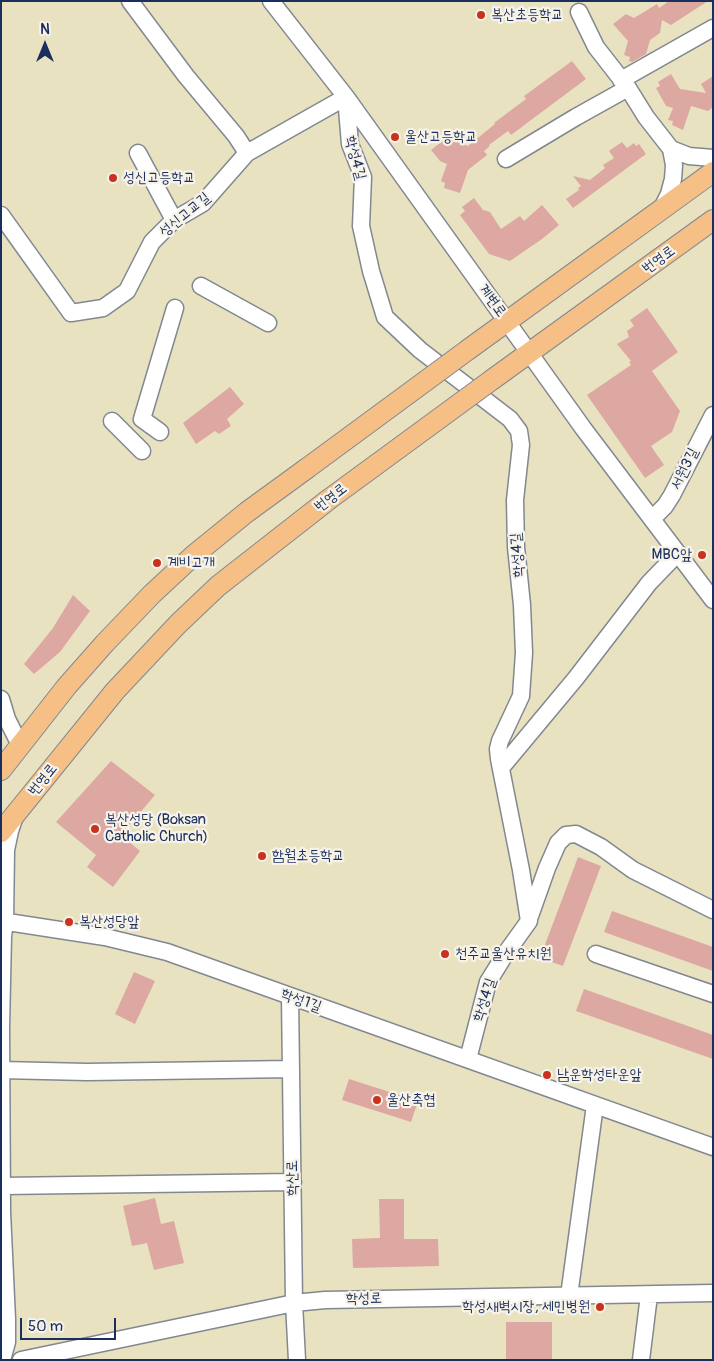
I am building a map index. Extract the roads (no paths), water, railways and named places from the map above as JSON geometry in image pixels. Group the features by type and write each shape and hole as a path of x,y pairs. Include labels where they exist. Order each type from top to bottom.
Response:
{"main road":[{"path":"1,770 67,686 105,643 152,594 202,548 247,512 506,321 713,172"},
{"name":"번영로","path":"1,832 115,691 178,624 218,586 328,500 713,220"}],"street":[{"path":"130,1 186,76 248,153"},
{"name":"계변로","path":"271,1 346,98 583,428 713,600"},
{"path":"579,12 596,47 671,149 674,165 673,179 669,194 660,210"},
{"path":"506,159 576,117 713,28"},
{"name":"성신고교길","path":"1,215 71,313 103,308 127,291 152,242 174,220 203,203 248,153 346,98"},
{"name":"학성4길","path":"346,98 350,144 363,178 361,226 371,270 385,317 420,350 510,419 519,431 521,445 516,500 516,547 522,604 524,653 521,696 498,749 529,921 488,982 468,1059"},
{"path":"671,149 689,156 713,158"},
{"path":"138,154 174,220"},
{"path":"201,286 268,324"},
{"path":"160,432 142,419 175,308"},
{"name":"서원3길","path":"652,519 665,506 672,495 713,415"},
{"path":"112,421 142,451"},
{"path":"501,768 576,678 645,588 678,553"},
{"path":"1,699 7,720 20,745"},
{"path":"2,1360 6,1342 7,1319 2,1186 2,945 6,850 17,812"},
{"path":"529,921 547,868 558,843 566,836 576,834 601,847 632,870 713,910"},
{"name":"학성1길","path":"3,922 105,937 167,952 713,1147"},
{"path":"596,954 713,994"},
{"name":"학산로","path":"290,996 294,1303 297,1360"},
{"path":"1,1070 87,1072 291,1069"},
{"path":"569,1296 595,1105"},
{"path":"2,1186 293,1182"},
{"name":"학성로","path":"21,1360 294,1303 325,1300 713,1293"},
{"path":"641,1360 649,1294"}],"place":[{"name":"복산초등학교","path":"481,15"},
{"name":"울산고등학교","path":"395,137"},
{"name":"성신고등학교","path":"113,178"},
{"name":"MBC앞","path":"702,555"},
{"name":"계비고개","path":"157,563"},
{"name":"복산성당 (Boksan Catholic Church)","path":"95,829"},
{"name":"함월초등학교","path":"262,856"},
{"name":"복산성당앞","path":"69,922"},
{"name":"천주교울산유치원","path":"445,954"},
{"name":"남운학성타운앞","path":"547,1075"},
{"name":"울산축협","path":"377,1100"},
{"name":"학성새벽시장, 세민병원","path":"600,1307"}]}
